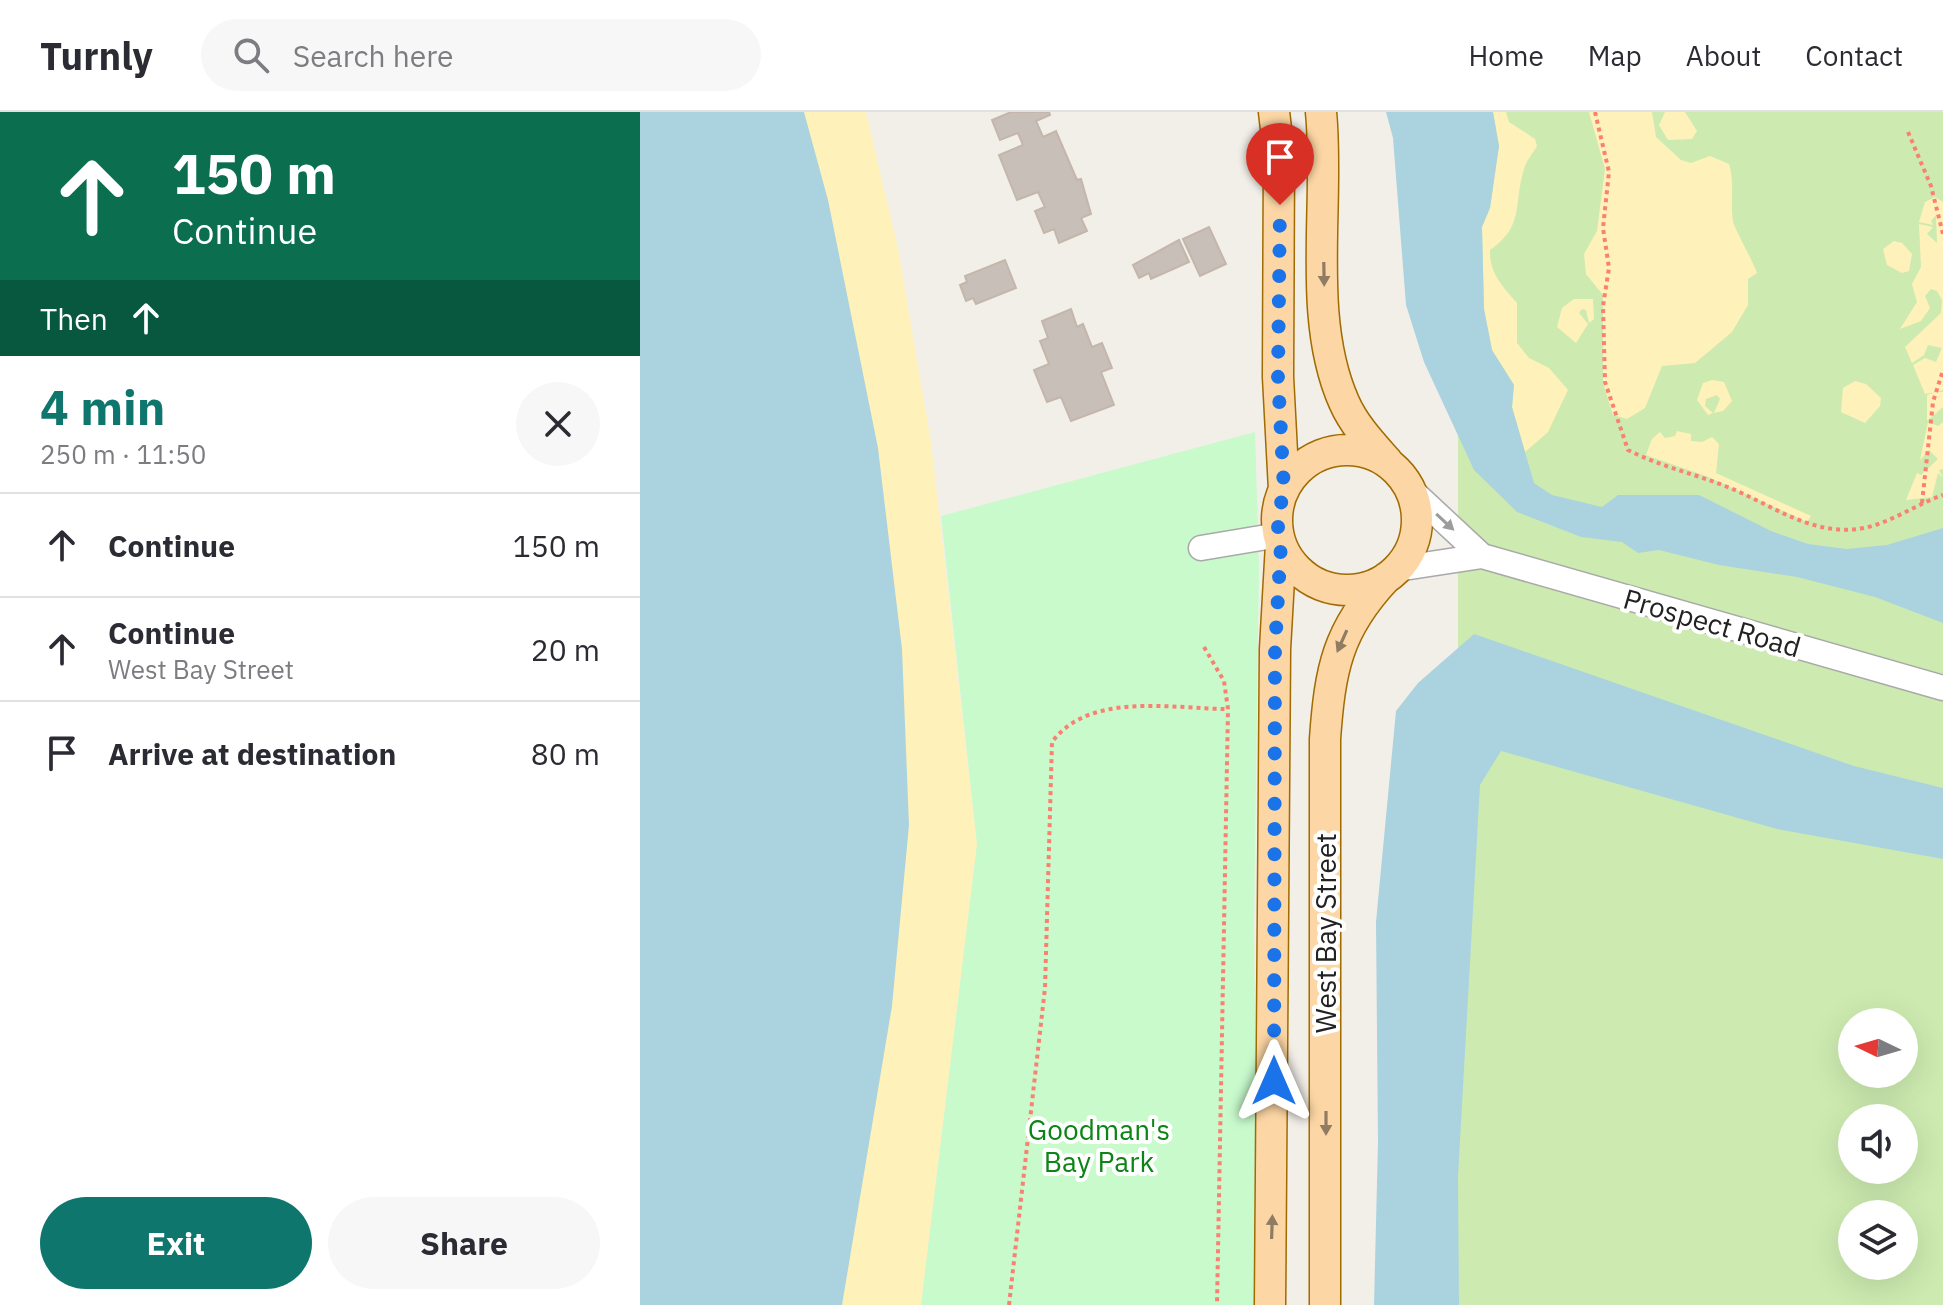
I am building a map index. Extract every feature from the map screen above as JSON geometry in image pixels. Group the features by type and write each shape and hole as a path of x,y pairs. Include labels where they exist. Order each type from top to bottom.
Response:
{"main road":[{"path":"1274,112 1279,154 1278,377 1284,490 1279,507 1280,540 1294,566 1319,585 1351,590 1392,574 1415,535 1415,504 1401,478 1353,419 1332,367 1325,331 1321,112"},
{"path":"1284,490 1305,464 1331,452 1369,454 1401,478"},
{"name":"West Bay Street","path":"1270,1305 1275,649 1280,540"},
{"name":"West Bay Street","path":"1325,1305 1325,739 1329,685 1335,658 1359,607 1392,574"}],"street":[{"name":"Prospect Road","path":"1401,478 1482,556"},
{"path":"1201,548 1280,540"},
{"name":"Prospect Road","path":"1392,574 1482,556 1943,688"}],"path":[{"path":"1595,112 1609,172 1603,228 1609,268 1603,306 1605,382 1628,450 1657,465 1726,486 1791,518 1836,528 1864,528 1943,495"},
{"path":"1908,132 1931,186 1943,234"},
{"path":"1922,503 1933,402 1943,370"},
{"path":"1204,647 1224,681 1228,709 1217,1305"},
{"path":"1009,1305 1045,988 1052,742 1059,733 1100,709 1228,709"}],"green space":[{"path":"1443,112 1943,112 1943,1305 1398,1305 1458,682 1458,270"},
{"name":"Goodman's Bay Park","path":"1255,432 1259,566 1254,926 1258,1305 921,1305 977,844 941,516"}],"sand":[{"path":"750,112 866,112 898,248 931,442 977,844 921,1305 779,1305"},
{"path":"1493,112 1506,112 1509,122 1535,139 1537,146 1524,169 1516,214 1509,232 1490,250 1492,266 1517,303 1517,343 1529,358 1549,368 1568,390 1548,432 1525,452 1512,407 1514,385 1492,350 1484,309 1482,227 1490,208 1499,146"},
{"path":"1589,112 1652,112 1656,137 1681,160 1691,163 1710,156 1729,164 1733,221 1757,273 1748,279 1748,305 1732,332 1695,363 1662,366 1645,408 1627,419 1613,415 1603,383 1603,295 1586,274 1584,254 1597,231 1605,169"},
{"path":"1665,112 1685,112 1697,131 1692,139 1668,140 1659,125"},
{"path":"1935,197 1943,202 1943,390 1925,394 1913,365 1925,358 1936,362 1942,348 1928,345 1924,355 1912,363 1905,347 1941,313 1942,300 1937,291 1931,289 1925,296 1930,308 1921,321 1900,329 1917,302 1912,284 1921,267 1919,224 1933,227 1927,234 1937,243 1936,215 1931,221 1933,225 1919,222 1925,202"},
{"path":"1894,241 1902,243 1912,254 1909,271 1902,273 1887,265 1883,249"},
{"path":"1574,299 1593,299 1594,319 1589,323 1586,310 1582,309 1579,313 1588,324 1576,343 1557,327 1562,308"},
{"path":"1712,380 1724,382 1732,401 1723,411 1714,413 1720,399 1717,395 1706,399 1705,406 1713,413 1708,415 1697,400 1703,383"},
{"path":"1855,381 1866,384 1881,398 1880,406 1865,423 1841,412 1843,388"},
{"path":"1943,392 1943,407 1927,421 1927,395"},
{"path":"1928,422 1938,426 1943,422 1943,469 1939,470 1943,478 1938,473 1932,497 1906,500 1917,473 1921,475 1938,459 1929,450 1920,460"},
{"path":"1677,431 1691,434 1691,441 1702,442 1712,437 1719,444 1716,473 1811,516 1807,522 1706,476 1646,455 1652,439 1660,432 1665,438 1675,436"}],"water":[{"path":"640,112 804,112 828,200 878,448 902,649 909,825 892,1006 842,1305 640,1305"},
{"path":"1386,112 1493,112 1499,146 1490,208 1482,227 1484,309 1492,350 1514,385 1512,407 1534,483 1552,495 1602,507 1618,495 1699,495 1771,531 1808,544 1847,549 1887,545 1943,528 1943,623 1875,597 1797,577 1719,565 1659,550 1638,553 1622,542 1581,537 1517,512 1474,470 1424,362 1406,305 1393,138"},
{"path":"1474,634 1854,766 1943,788 1943,859 1777,829 1501,751 1480,785 1458,1176 1459,1305 1374,1305 1378,1142 1376,922 1396,711 1418,683"}],"building":[{"path":"1011,112 1049,112 1050,115 1036,121 1043,137 1056,131 1077,180 1081,179 1091,214 1081,218 1087,231 1059,243 1054,229 1044,233 1035,211 1045,207 1038,192 1017,200 999,155 1023,145 1018,133 1000,140 992,120"},
{"path":"1209,227 1226,264 1200,276 1183,239"},
{"path":"1179,240 1189,262 1151,279 1149,273 1139,278 1133,265"},
{"path":"1005,260 1016,288 976,304 973,298 966,301 960,285 967,282 965,276"},
{"path":"1071,309 1077,327 1083,324 1092,347 1102,343 1112,368 1101,372 1114,405 1071,421 1061,397 1047,402 1034,370 1049,364 1040,341 1048,338 1042,321"}],"route":[{"path":"1274,1081 1275,649 1281,544 1277,521 1284,490 1278,377 1280,205"}]}
